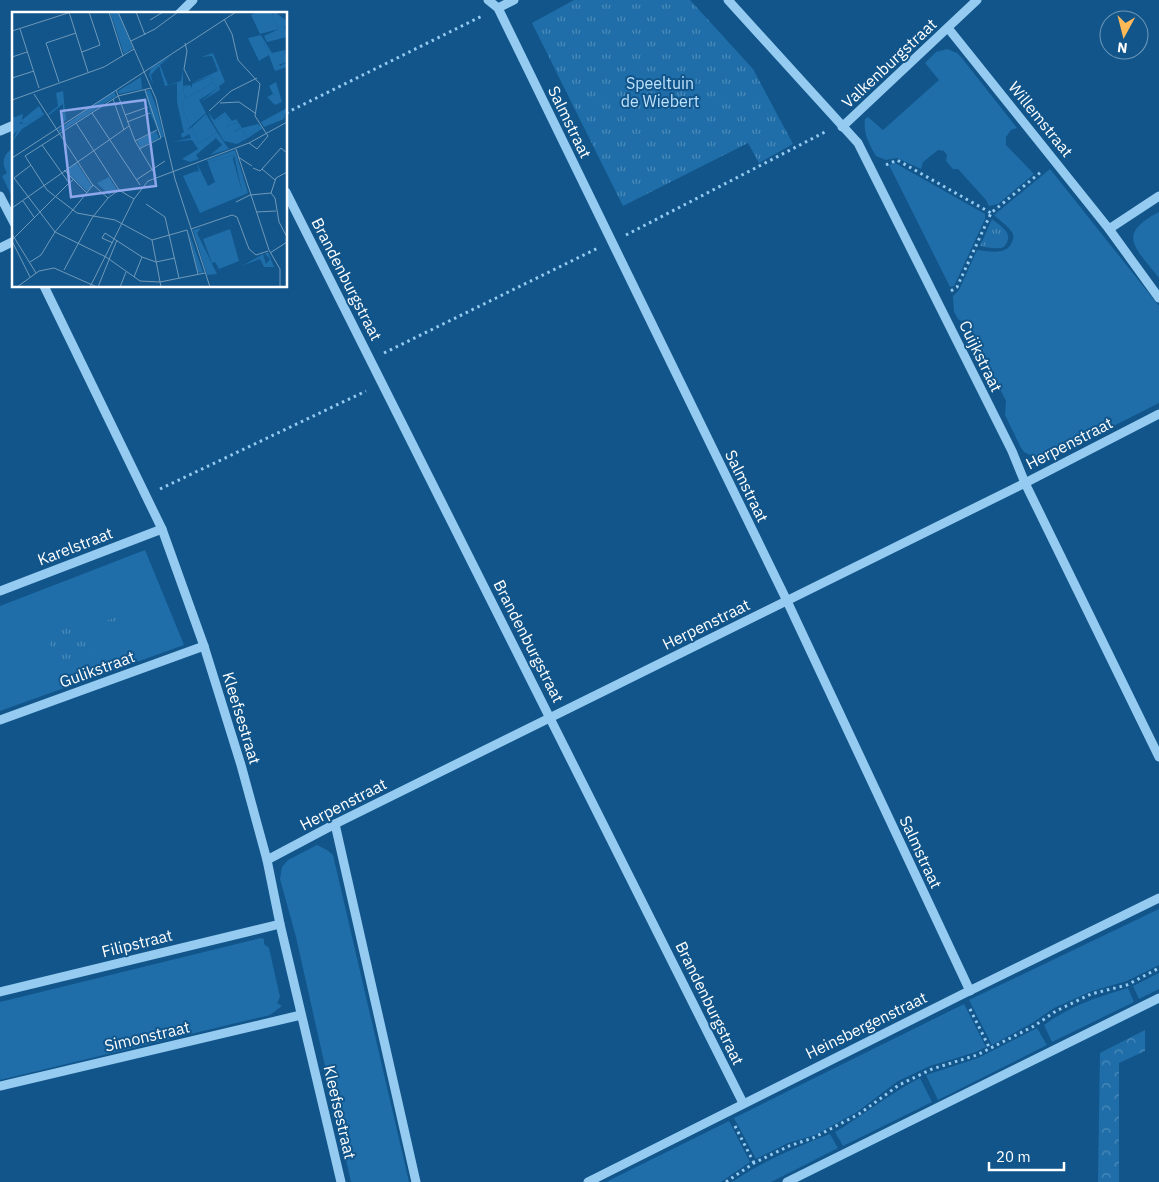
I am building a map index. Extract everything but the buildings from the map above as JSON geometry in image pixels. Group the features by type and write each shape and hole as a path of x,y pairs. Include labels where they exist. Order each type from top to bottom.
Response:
{"street":[{"path":"181,12 193,0"},
{"name":"Salmstraat","path":"488,0 498,8 787,601 966,992"},
{"path":"498,8 514,0"},
{"name":"Cuijkstraat","path":"728,0 858,143 1012,451 1025,483 1159,757"},
{"name":"Valkenburgstraat","path":"842,127 978,0"},
{"name":"Willemstraat","path":"948,28 1109,229 1159,298"},
{"path":"0,131 12,126"},
{"path":"0,196 12,219"},
{"name":"Brandenburgstraat","path":"288,196 551,717 743,1104"},
{"path":"1109,229 1159,196"},
{"path":"0,248 12,242"},
{"name":"Kleefsestraat","path":"45,288 162,529 204,646 241,765 267,860 280,924 341,1182"},
{"name":"Herpenstraat","path":"267,860 335,824 1025,483 1159,414"},
{"name":"Karelstraat","path":"0,591 162,529"},
{"name":"Gulikstraat","path":"0,720 204,646"},
{"path":"335,824 416,1182"},
{"name":"Heinsbergenstraat","path":"588,1182 966,992 1159,898"},
{"name":"Filipstraat","path":"0,992 280,924"},
{"path":"787,1182 1159,998"},
{"name":"Simonstraat","path":"0,1086 301,1015"}],"path":[{"path":"288,112 498,8"},
{"path":"873,171 898,160 991,213"},
{"path":"936,298 958,287 991,213 1055,160"},
{"path":"146,496 383,383"},
{"path":"726,1182 754,1163 789,1146 813,1138 859,1114 899,1085 932,1069 977,1055 1034,1026 1056,1011 1091,994 1127,985 1159,968"},
{"path":"966,992 990,1049"},
{"path":"728,1112 754,1163"}],"green space":[{"name":"Speeltuin de Wiebert","path":"574,0 690,0 753,69 793,144 759,163 748,143 623,206 532,23"},
{"path":"947,49 961,57 1017,128 1011,130 1006,137 1006,145 1034,174 998,204 989,206 986,200 958,169 953,169 946,161 947,155 944,151 938,150 923,162 921,169 897,158 886,160 876,156 867,138 865,119 868,117 883,130 939,80 925,63 936,52"},
{"path":"12,149 12,197 2,176 7,173 4,159"},
{"path":"895,163 985,214 985,219 954,286 950,287 889,165"},
{"path":"1050,169 1159,306 1159,403 1052,457 1038,459 1024,452 1020,446 1005,415 1006,401 968,325 958,319 954,312 953,296 959,290 977,250 1002,251 1010,246 1013,239 1012,232 994,215"},
{"path":"1159,212 1159,278 1137,250 1134,235 1137,228 1145,220"},
{"path":"992,219 1007,233 1008,240 1002,248 980,246"},
{"path":"145,550 184,645 0,711 0,606"},
{"path":"131,612 135,624 107,634 103,622"},
{"path":"68,625 76,625 88,631 94,647 88,663 76,669 68,669 56,663 50,651 50,643 56,631"},
{"path":"317,845 333,855 409,1182 351,1182 296,937 280,879 282,867 288,860"},
{"path":"1159,909 1159,965 1127,981 1092,991 1054,1008 1032,1023 992,1045 969,1000"},
{"path":"261,938 264,939 264,944 269,948 280,997 277,1003 282,1006 270,1015 0,1080 0,1002"},
{"path":"1159,973 1159,989 1139,999 1133,986"},
{"path":"1128,988 1134,1002 1052,1042 1044,1025 1064,1012 1084,1003"},
{"path":"964,1004 986,1047 976,1052 930,1066 898,1081 857,1112 815,1135 788,1143 756,1159 734,1118"},
{"path":"1037,1028 1047,1045 938,1100 926,1075 978,1058"},
{"path":"1145,1030 1145,1051 1119,1063 1119,1182 1098,1182 1100,1053"},
{"path":"920,1078 932,1102 843,1146 835,1132 898,1090"},
{"path":"729,1121 750,1162 721,1182 606,1182"},
{"path":"830,1134 838,1148 771,1182 732,1182 780,1155"}]}
